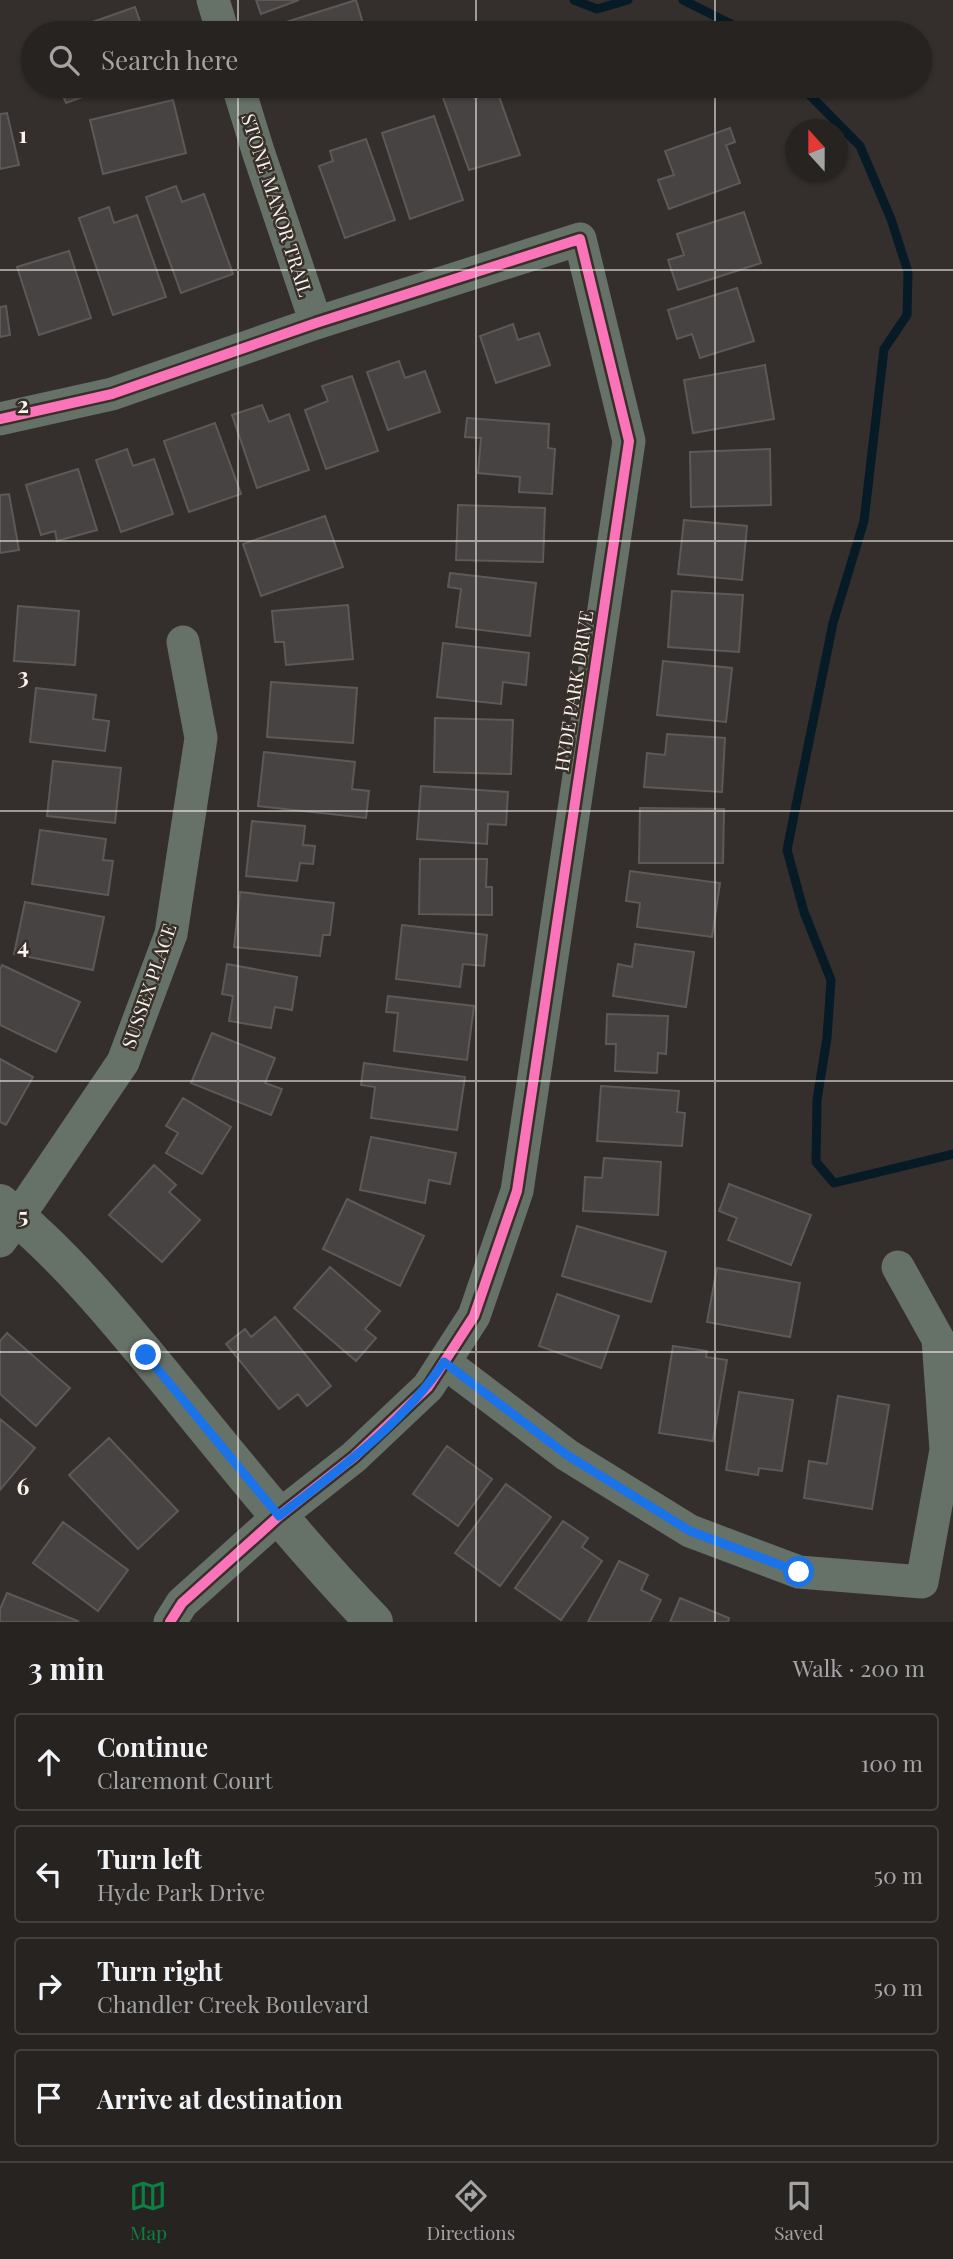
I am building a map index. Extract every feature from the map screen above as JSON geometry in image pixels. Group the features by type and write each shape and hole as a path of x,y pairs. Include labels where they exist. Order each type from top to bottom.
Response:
{"street":[{"path":"213,0 219,21"},
{"name":"STONE MANOR TRAIL","path":"242,98 316,323"},
{"name":"HYDE PARK DRIVE","path":"0,419 112,394 316,323 580,239 629,441 517,1191 474,1316 428,1387 354,1457 279,1516 182,1603 170,1622"},
{"name":"SUSSEX PLACE","path":"6,1220 123,1062 171,934 201,738 183,642"},
{"path":"6,1220 101,1301 335,1582 374,1622"},
{"path":"444,1362 567,1455 690,1531 799,1572 922,1582 946,1450 938,1339 898,1267"}],"building":[{"path":"256,0 299,0 261,14"},
{"path":"356,0 362,21 289,21"},
{"path":"135,7 140,21 95,21"},
{"path":"64,98 80,98 66,103"},
{"path":"443,98 500,98 520,155 469,170"},
{"path":"173,100 186,153 103,174 90,120"},
{"path":"7,113 19,165 0,169 0,114"},
{"path":"434,116 463,200 410,219 382,133"},
{"path":"730,128 735,142 726,145 740,183 669,209 658,180 674,175 665,151"},
{"path":"366,139 395,220 345,238 319,166 333,161 330,151"},
{"path":"176,186 182,202 204,194 233,274 181,293 146,197"},
{"path":"109,207 114,223 137,215 166,297 113,315 79,218"},
{"path":"744,212 761,263 678,290 668,260 684,255 677,234"},
{"path":"69,251 91,318 39,335 17,267"},
{"path":"737,288 754,341 700,358 692,334 677,339 668,310"},
{"path":"6,306 10,335 0,337 0,307"},
{"path":"513,324 518,340 539,333 550,365 496,383 480,336"},
{"path":"399,361 405,378 425,371 440,412 388,430 367,372"},
{"path":"765,365 774,419 693,433 684,380"},
{"path":"352,376 378,451 326,469 305,410 328,401 322,386"},
{"path":"262,405 269,422 289,414 309,470 257,488 232,415"},
{"path":"467,418 549,424 548,448 555,449 552,494 519,492 520,477 478,473 481,438 465,437"},
{"path":"215,423 241,494 189,512 164,441"},
{"path":"127,449 133,466 154,459 173,514 121,532 96,460"},
{"path":"770,449 771,505 691,507 690,452"},
{"path":"78,469 97,530 57,541 55,531 41,535 26,485"},
{"path":"9,494 19,550 0,553 0,495"},
{"path":"458,505 545,508 543,562 456,560"},
{"path":"325,516 343,567 261,596 243,544"},
{"path":"684,520 747,526 742,580 678,574"},
{"path":"450,573 536,583 530,636 456,627 461,589 448,587"},
{"path":"672,591 743,595 739,652 668,647"},
{"path":"348,605 353,659 286,665 284,642 275,642 272,611"},
{"path":"18,606 79,611 75,665 14,661"},
{"path":"443,643 529,653 526,685 503,682 501,704 437,697"},
{"path":"663,661 732,668 726,722 657,715"},
{"path":"271,682 357,688 353,743 267,737"},
{"path":"36,688 96,695 93,719 109,721 105,751 30,742"},
{"path":"435,718 513,720 511,774 434,772"},
{"path":"667,734 725,738 722,792 644,787 647,753 665,755"},
{"path":"264,752 355,762 352,789 369,791 366,818 258,806"},
{"path":"53,761 121,768 115,823 47,816"},
{"path":"421,786 508,792 506,825 488,824 487,844 417,839"},
{"path":"640,808 724,809 723,863 639,863"},
{"path":"252,821 305,826 303,845 315,846 313,864 300,863 297,881 246,876"},
{"path":"40,830 106,839 103,860 113,861 108,895 32,884"},
{"path":"420,859 487,859 486,887 492,887 492,915 419,914"},
{"path":"630,871 720,883 712,937 637,927 640,903 626,901"},
{"path":"240,892 334,903 330,935 323,935 320,956 234,947"},
{"path":"25,902 104,917 93,970 14,954"},
{"path":"402,925 487,935 484,966 463,964 460,987 396,979"},
{"path":"635,944 694,952 686,1007 613,996 618,964 632,967"},
{"path":"227,964 297,977 292,1010 275,1007 271,1028 229,1021 233,996 222,994"},
{"path":"2,965 80,1002 56,1052 0,1025"},
{"path":"388,996 474,1006 467,1060 394,1051 398,1013 386,1012"},
{"path":"607,1014 668,1016 666,1054 658,1053 657,1073 615,1071 616,1044 606,1044"},
{"path":"212,1033 275,1058 265,1083 282,1089 271,1115 191,1083"},
{"path":"0,1059 33,1077 6,1125 0,1122"},
{"path":"364,1063 465,1077 457,1130 371,1118 375,1087 361,1085"},
{"path":"601,1086 679,1091 677,1112 685,1113 682,1146 597,1141"},
{"path":"183,1098 231,1127 202,1174 166,1153 178,1133 166,1126"},
{"path":"371,1137 456,1153 450,1184 429,1180 425,1203 360,1190"},
{"path":"604,1158 661,1162 658,1215 583,1211 585,1177 602,1178"},
{"path":"154,1165 176,1185 169,1192 200,1220 162,1262 109,1215"},
{"path":"729,1184 811,1215 791,1265 728,1240 737,1218 719,1211"},
{"path":"347,1199 424,1236 400,1286 323,1249"},
{"path":"577,1226 666,1252 651,1302 562,1276"},
{"path":"330,1267 380,1311 365,1329 376,1338 356,1361 294,1308"},
{"path":"717,1268 800,1283 790,1337 707,1322"},
{"path":"557,1294 619,1316 601,1368 539,1346"},
{"path":"275,1317 331,1386 307,1406 298,1394 279,1409 226,1344 245,1329 251,1337"},
{"path":"7,1333 70,1388 36,1426 0,1394 0,1341"},
{"path":"673,1346 707,1351 706,1357 727,1360 713,1441 659,1433"},
{"path":"739,1392 793,1400 782,1471 759,1468 758,1475 726,1470"},
{"path":"838,1396 889,1405 872,1509 804,1498 809,1461 827,1464"},
{"path":"0,1419 35,1448 0,1490"},
{"path":"109,1438 178,1511 138,1549 69,1475"},
{"path":"447,1446 492,1479 458,1526 413,1494"},
{"path":"506,1484 551,1517 500,1586 455,1553"},
{"path":"563,1521 588,1538 582,1547 602,1561 561,1620 515,1588"},
{"path":"63,1522 128,1570 98,1611 33,1563"},
{"path":"619,1561 648,1575 641,1590 661,1600 650,1622 588,1622"},
{"path":"7,1593 78,1621 0,1622 0,1609"},
{"path":"680,1598 729,1618 728,1622 670,1622"}],"waterway":[{"path":"574,0 597,9 628,0"},
{"path":"683,0 725,21"},
{"path":"813,98 860,146 891,219 908,272 907,315 884,349 864,521 833,623 787,850 804,912 831,980 827,1038 817,1100 816,1162 834,1183 953,1154"}],"cycle path":[{"path":"0,419 112,394 316,323 580,239 629,441 517,1191 474,1316 428,1387 354,1457 279,1516 182,1603 170,1622"}],"route":[{"path":"146,1355 279,1516 354,1457 428,1387 444,1362 567,1455 690,1531 799,1572"}]}
